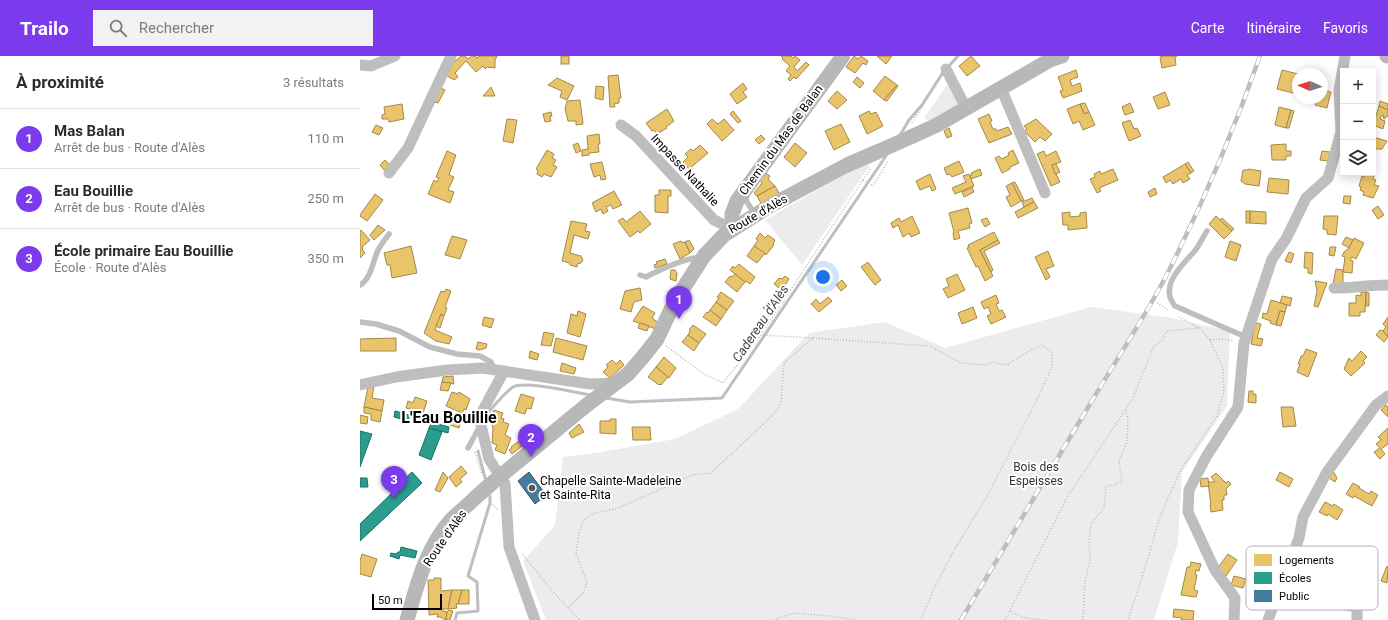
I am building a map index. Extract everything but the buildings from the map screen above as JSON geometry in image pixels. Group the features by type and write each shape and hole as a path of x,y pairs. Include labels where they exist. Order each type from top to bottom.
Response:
{"main road":[{"name":"Chemin du Mas de Balan","path":"732,228 732,214 737,200 842,56"},
{"name":"Route d'Alès","path":"407,620 420,573 473,500 588,404 628,374 657,339 675,301 704,256 732,228 847,165 882,153 911,132 937,125 1050,60 1062,56"}],"street":[{"path":"360,65 371,66 395,56"},
{"path":"389,173 408,148 451,56"},
{"path":"1234,620 1235,598 1215,570 1188,512 1189,490 1206,456 1238,407 1246,340 1272,259 1286,238 1306,198 1328,178 1341,132 1339,91 1345,56"},
{"path":"946,69 966,108"},
{"path":"1001,88 1045,194"},
{"name":"Impasse Nathalie","path":"621,126 636,136 714,220 732,228"},
{"path":"1334,288 1388,285"},
{"path":"360,385 396,377 447,370 483,368 610,387"},
{"path":"499,370 483,410 481,425 489,459 496,480 505,484 509,547 535,620"},
{"path":"1296,546 1303,517 1327,472 1376,405 1388,396"},
{"path":"1268,620 1272,610"}],"lane":[{"path":"744,190 747,202 752,210 762,211"},
{"path":"1207,231 1194,252 1182,264 1176,274 1168,293 1170,300 1176,306 1238,334 1246,340"},
{"path":"360,285 364,283 374,264 378,251 389,234"},
{"path":"640,275 646,277 665,267 688,259 704,256"},
{"path":"360,322 376,324 399,331 430,347 458,354 480,356 491,362 499,370"},
{"path":"468,448 481,425"}],"path":[{"path":"911,132 922,106 946,69 958,56"},
{"path":"657,339 704,374 723,383 761,335 882,153"},
{"path":"863,180 873,186 882,153"},
{"path":"1005,620 1068,496 1133,398 1154,346 1162,341 1167,331 1200,328 1210,340 1223,368 1224,392 1217,416 1181,469 1160,516 1146,566 1128,620"},
{"path":"761,335 930,346 961,363 987,365 992,362 1007,365 1031,350 1043,345 1052,353 1052,367 1040,394 989,493 953,552 935,586 921,620"},
{"path":"568,608 583,593 587,582 576,553 583,520 594,513 616,509 692,474 711,473 777,411 781,402 784,363 813,338"},
{"path":"1210,340 1246,340"},
{"path":"1082,620 1085,581 1090,560 1089,541 1091,524 1104,508 1106,487 1122,482 1119,461 1127,442 1128,421 1126,408"},
{"path":"520,551 580,620"},
{"path":"1010,611 1018,616 1031,620 1047,620"},
{"path":"773,620 794,613 856,620"}],"green space":[{"path":"950,81 958,105 953,110 928,121 924,118"},
{"path":"863,164 870,165 802,265 765,220"},
{"name":"Bois des Espeisses","path":"1091,307 1166,317 1230,331 1227,406 1182,472 1178,542 1154,620 546,620 523,561 555,525 563,457 602,452 675,439 738,409 809,333 885,322 945,348"}],"waterway":[{"name":"Cadereau d'Alès","path":"948,67 958,56"},
{"name":"Cadereau d'Alès","path":"900,135 944,71"},
{"name":"Cadereau d'Alès","path":"606,398 630,402 722,398 888,153"},
{"name":"Cadereau d'Alès","path":"487,414 506,393 513,387 519,385 539,386 590,395"},
{"name":"Cadereau d'Alès","path":"478,451 485,478"},
{"name":"Cadereau d'Alès","path":"455,620 457,613 478,611 477,582 468,576 490,503 490,496"}],"railway":[{"path":"961,620 1164,280 1216,170 1260,56"}],"place":[{"name":"Mas Balan","path":"679,319"},
{"name":"Eau Bouillie","path":"531,457"},
{"name":"Chapelle Sainte-Madeleine et Sainte-Rita","path":"532,488"},
{"name":"École primaire Eau Bouillie","path":"394,499"}],"district":[{"name":"L'Eau Bouillie","path":"449,417"}]}
